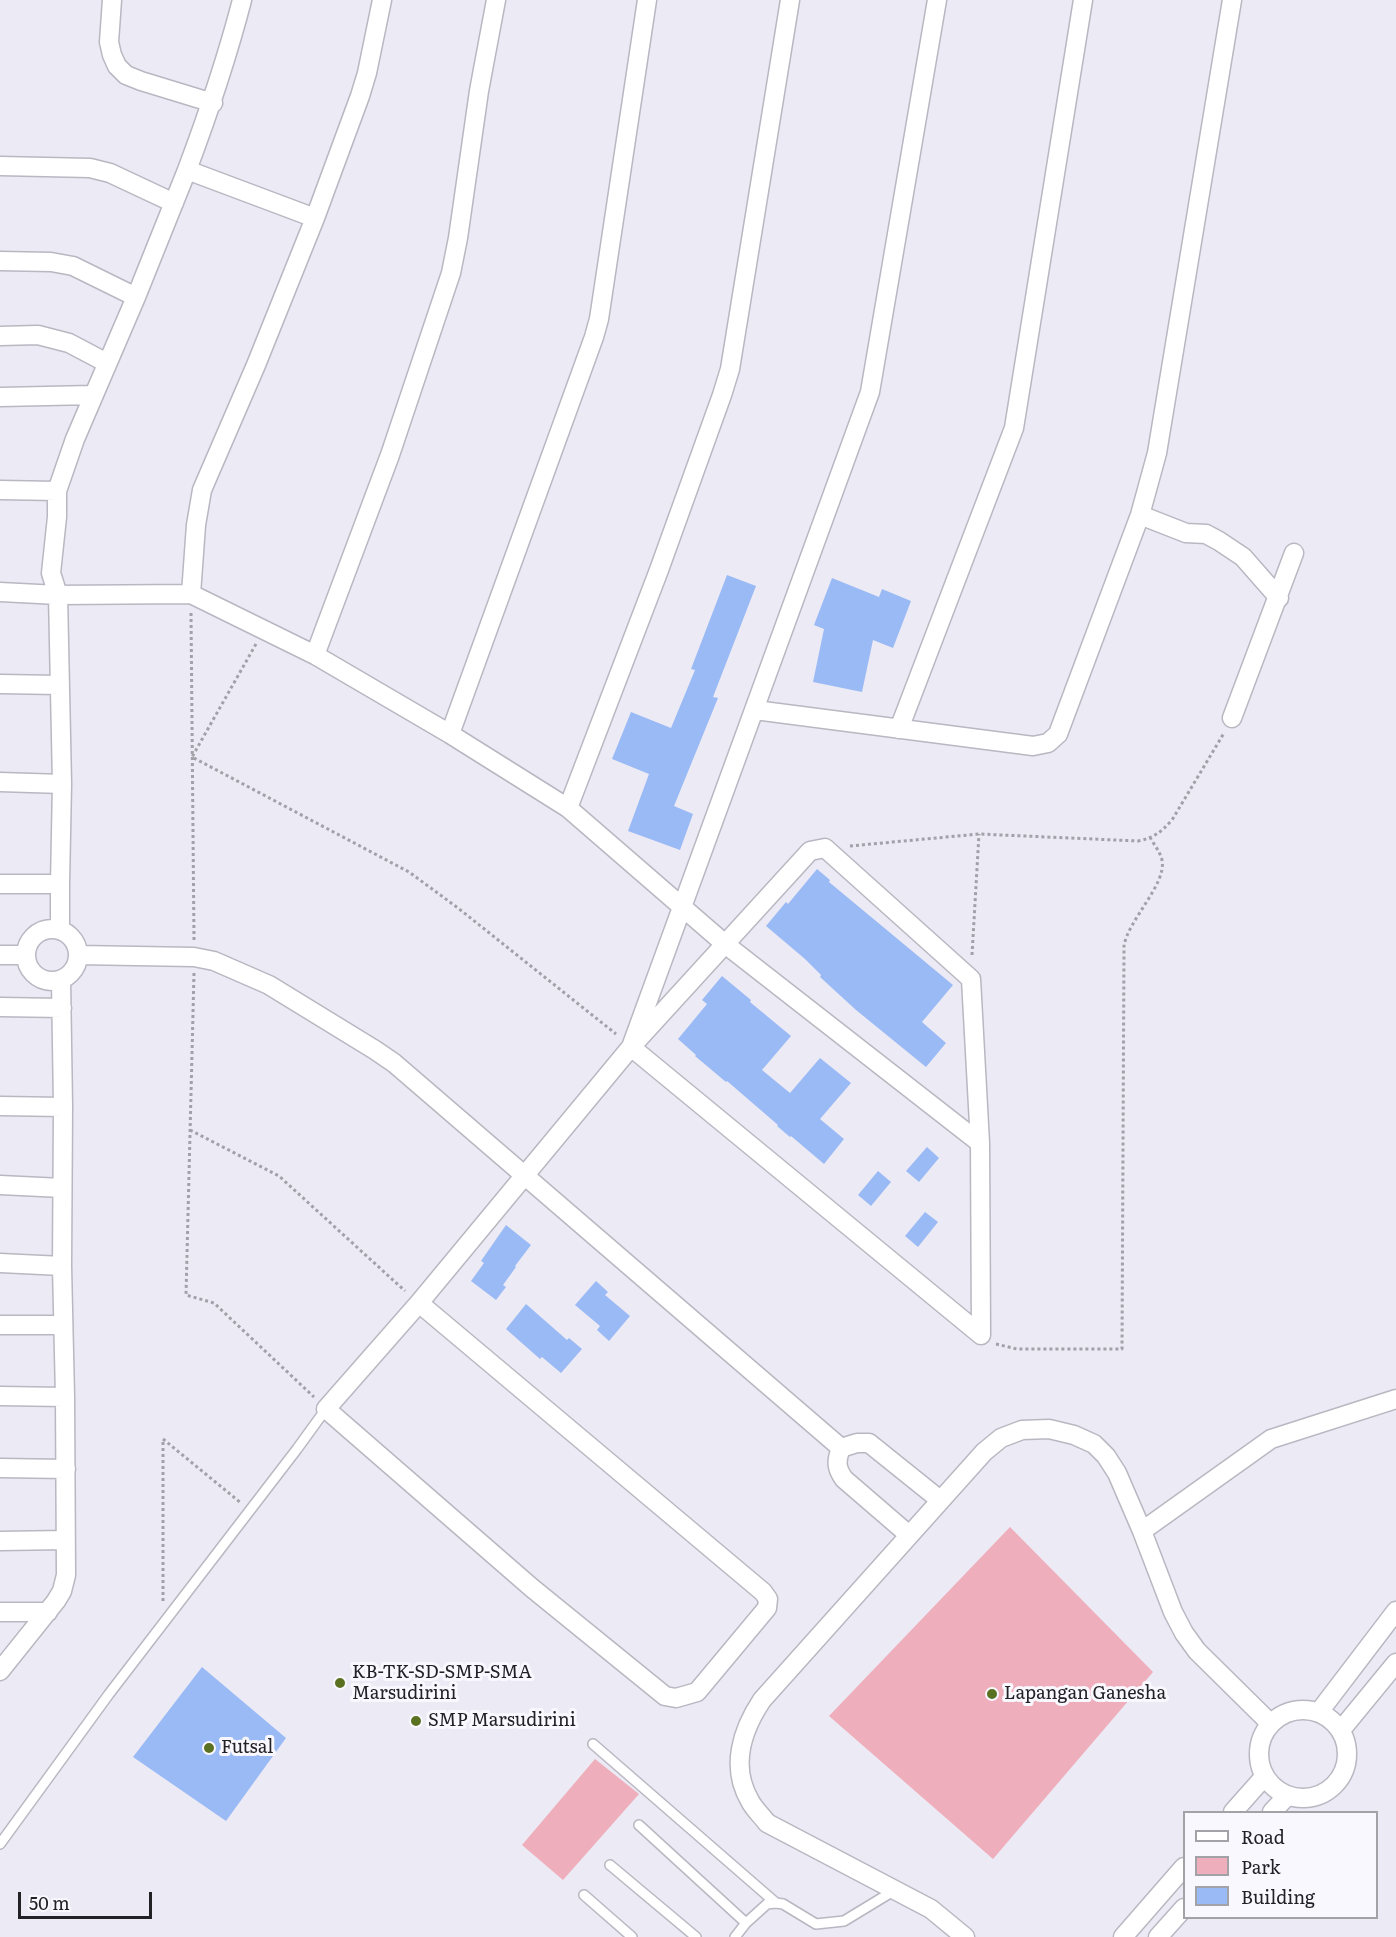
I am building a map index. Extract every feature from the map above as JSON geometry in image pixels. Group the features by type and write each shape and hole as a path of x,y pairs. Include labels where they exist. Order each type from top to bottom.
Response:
{"street":[{"path":"112,0 109,42 117,66 126,75 141,81 213,103"},
{"path":"60,930 62,784 58,595 51,573 57,517 57,491 75,439 136,297 213,103 242,0"},
{"path":"191,594 196,525 202,490 315,218 367,73 382,0"},
{"path":"315,655 390,455 451,273 479,91 496,0"},
{"path":"450,734 599,319 647,0"},
{"path":"568,808 658,570 730,369 790,0"},
{"path":"631,1047 870,392 936,0"},
{"path":"899,729 1014,428 1083,0"},
{"path":"755,710 1033,746 1048,743 1058,735 1140,515 1159,443 1232,0"},
{"path":"0,166 90,168 110,173 174,203"},
{"path":"187,170 315,218"},
{"path":"0,261 51,262 73,266 136,297"},
{"path":"0,336 38,335 69,343 107,363"},
{"path":"0,397 93,395"},
{"path":"0,490 57,491"},
{"path":"1140,515 1186,533 1206,534 1219,541 1243,557 1279,598"},
{"path":"1232,718 1294,553"},
{"path":"0,592 58,595 191,594 315,655 450,734 568,808 725,944 980,1143"},
{"path":"0,684 60,685"},
{"path":"0,782 62,784"},
{"path":"419,1303 763,1592 768,1599 767,1608 697,1692 685,1697 665,1696 532,1588 326,1409 419,1303 631,1047 810,851 825,848 971,979 980,1143 981,1335"},
{"path":"0,885 60,884"},
{"path":"52,929 60,930 73,939 78,955 74,970 61,980 45,980 31,971 26,956 31,940 37,934 52,929"},
{"path":"0,955 26,956"},
{"path":"78,955 194,957 214,961 269,985 375,1050 841,1448"},
{"path":"0,1671 48,1612 62,1591 66,1575 65,1396 62,1325 61,980"},
{"path":"0,1008 62,1008"},
{"path":"631,1047 981,1335"},
{"path":"0,1106 63,1107"},
{"path":"0,1185 62,1188"},
{"path":"0,1263 62,1266"},
{"path":"0,1325 62,1325"},
{"path":"0,1396 65,1396"},
{"path":"1142,1531 1271,1439 1396,1399"},
{"path":"965,1937 931,1909 767,1823 750,1803 742,1785 741,1742 750,1718 762,1700 909,1534 984,1452 1001,1437 1022,1430 1049,1429 1084,1439 1094,1444 1106,1456 1117,1473 1173,1612 1184,1633 1197,1651 1270,1723"},
{"path":"841,1448 857,1443 869,1443 940,1500"},
{"path":"841,1448 837,1459 838,1470 844,1479 909,1534"},
{"path":"0,1468 66,1469"},
{"path":"0,1541 65,1540"},
{"path":"1319,1712 1396,1611"},
{"path":"0,1612 48,1612"},
{"path":"1341,1730 1396,1664"},
{"path":"1302,1709 1319,1712 1341,1730 1347,1748 1346,1766 1338,1782 1323,1794 1305,1799 1287,1796 1264,1777 1258,1759 1260,1739 1270,1723 1284,1713 1302,1709"},
{"path":"1234,1811 1264,1777"},
{"path":"1273,1811 1287,1796"},
{"path":"1123,1937 1183,1869"},
{"path":"1158,1937 1183,1910"}],"lane":[{"path":"0,1844 163,1622 326,1409"},
{"path":"593,1744 776,1903"},
{"path":"639,1825 746,1923"},
{"path":"610,1865 696,1937"},
{"path":"735,1937 746,1923 767,1904 783,1904 816,1924 844,1921 895,1890"},
{"path":"584,1895 632,1937"}],"path":[{"path":"191,594 194,957 186,1294 214,1303 326,1409"},
{"path":"192,757 264,630"},
{"path":"825,848 979,834 1138,841 1151,839 1172,820 1232,718"},
{"path":"192,757 409,872 458,908 631,1047"},
{"path":"971,979 979,834"},
{"path":"981,1335 997,1345 1017,1349 1122,1349 1124,946 1127,934 1156,884 1162,869 1159,852 1151,839"},
{"path":"190,1130 279,1176 419,1303"},
{"path":"163,1622 163,1439 250,1510"}],"green space":[{"name":"Lapangan Ganesha","path":"1010,1527 1153,1672 993,1859 829,1716"},
{"path":"595,1759 639,1794 563,1880 522,1845"}],"building":[{"path":"727,575 756,586 713,697 718,698 674,806 693,814 680,850 628,831 649,774 612,759 631,712 671,728 695,670 691,669"},
{"path":"832,578 879,597 882,589 911,601 893,648 873,640 862,692 813,682 824,629 814,625"},
{"path":"817,869 830,880 829,882 953,985 922,1022 946,1043 926,1067 856,1010 820,977 821,975 805,959 766,926"},
{"path":"722,976 791,1036 762,1070 790,1093 820,1058 851,1083 820,1119 844,1139 824,1164 695,1056 678,1039 707,1004 702,1000"},
{"path":"927,1147 939,1158 919,1182 906,1171"},
{"path":"878,1171 891,1182 871,1206 858,1195"},
{"path":"925,1212 938,1222 918,1247 905,1236"},
{"path":"506,1225 531,1245 515,1266 503,1285 506,1287 496,1300 471,1281 484,1263 481,1261"},
{"path":"596,1281 608,1292 605,1295 630,1316 609,1341 597,1330 600,1326 575,1305"},
{"path":"526,1304 567,1340 569,1338 582,1349 561,1373 542,1357 540,1359 506,1329"},
{"name":"Futsal","path":"202,1667 286,1738 226,1821 133,1757"}],"place":[{"name":"KB-TK-SD-SMP-SMA Marsudirini","path":"340,1683"},
{"name":"Lapangan Ganesha","path":"992,1694"},
{"name":"SMP Marsudirini","path":"416,1721"},
{"name":"Futsal","path":"209,1748"}]}
